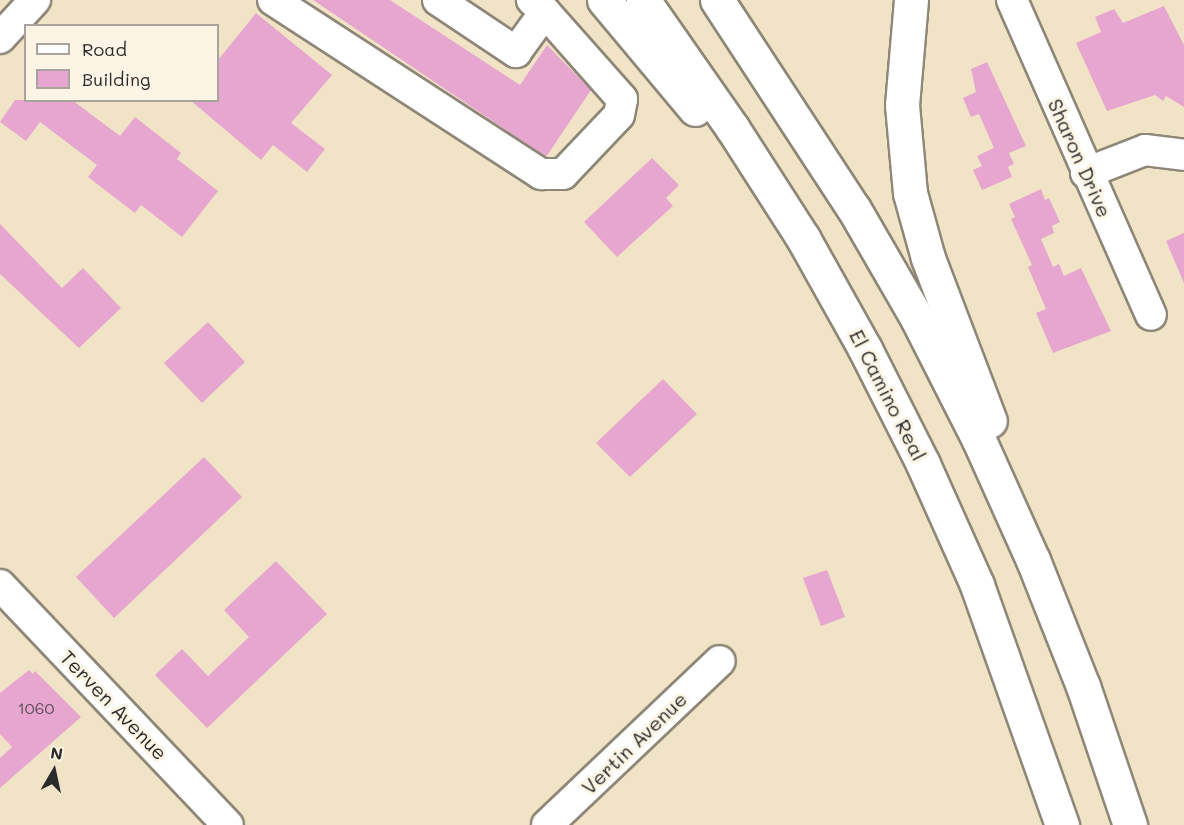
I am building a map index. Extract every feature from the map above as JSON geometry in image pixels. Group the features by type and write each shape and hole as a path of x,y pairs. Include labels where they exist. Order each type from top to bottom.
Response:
{"highway":[{"path":"604,0 723,145 865,349"},
{"name":"El Camino Real","path":"643,0 746,149 803,238 865,349 924,464 977,585 1062,825"},
{"path":"717,0 847,199 918,320 979,440 1033,560 1083,686 1130,825"},
{"path":"911,0 903,64 902,126 914,210 928,258 988,416 1033,560"}],"street":[{"path":"0,38 35,0"},
{"path":"273,0 541,174 563,174 619,115 622,99 538,6 516,52 469,8 438,0"},
{"name":"Sharon Drive","path":"1012,0 1086,173 1151,315"},
{"path":"1086,173 1145,150 1184,155"},
{"name":"Terven Avenue","path":"0,585 228,825"},
{"name":"Vertin Avenue","path":"548,825 720,661"}],"building":[{"path":"313,0 390,0 520,85 547,45 591,90 546,157"},
{"path":"1164,6 1184,45 1184,107 1166,96 1163,101 1155,95 1107,111 1076,43 1101,32 1095,17 1114,9 1123,23"},
{"path":"256,13 332,75 291,123 325,149 307,172 273,145 261,160 192,102 219,102 219,59"},
{"path":"987,62 1026,146 1009,153 1014,164 1008,167 1012,177 982,190 973,170 982,166 977,156 994,148 979,114 971,117 963,98 976,92 971,69"},
{"path":"15,100 75,102 120,136 135,117 181,153 177,159 218,191 182,237 141,205 135,213 88,177 97,165 40,122 26,141 0,122"},
{"path":"652,158 679,185 666,198 673,206 617,257 584,222"},
{"path":"1041,189 1045,200 1049,198 1060,222 1052,226 1054,233 1041,239 1053,267 1059,264 1064,276 1081,268 1111,331 1053,353 1036,313 1046,309 1028,267 1032,265 1011,219 1015,217 1009,204"},
{"path":"0,224 62,288 83,268 121,308 79,348 0,274"},
{"path":"1184,233 1184,283 1166,241"},
{"path":"208,322 245,362 202,403 164,363"},
{"path":"663,379 697,414 630,477 596,443"},
{"path":"204,457 242,497 114,618 76,577"},
{"path":"276,561 327,614 207,728 155,675 182,649 208,676 249,637 224,610"},
{"path":"827,570 845,617 821,626 803,578"},
{"path":"29,670 33,674 35,671 81,717 0,788 0,758 12,747 0,734 0,693"}]}
